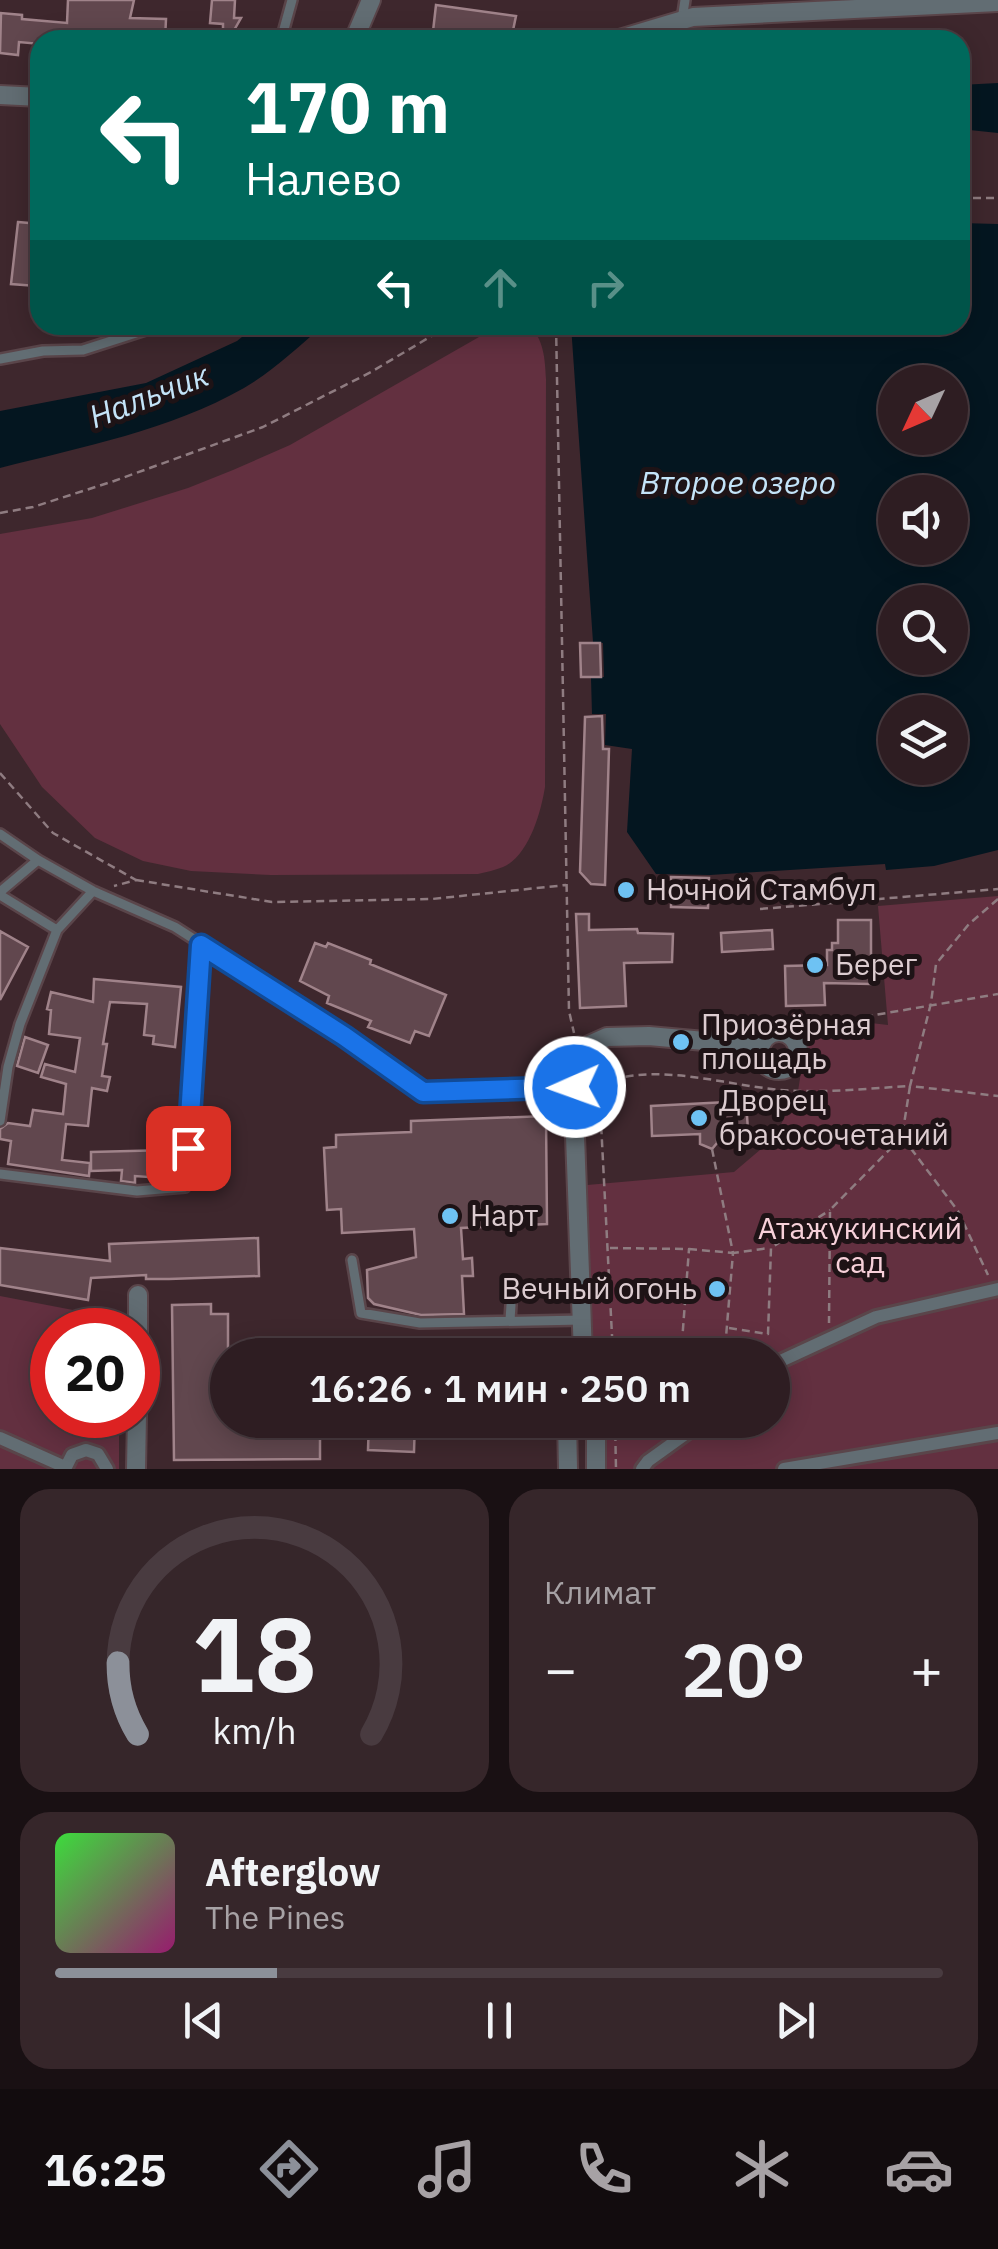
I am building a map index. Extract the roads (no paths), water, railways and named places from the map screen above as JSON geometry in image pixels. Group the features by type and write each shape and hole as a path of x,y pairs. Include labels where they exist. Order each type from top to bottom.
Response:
{"street":[{"path":"358,30 371,0"},
{"path":"649,30 682,20 795,10 998,2"},
{"path":"0,95 30,96"},
{"path":"775,1032 786,1033 798,1050 788,1068 776,1070 760,1057 760,1046 775,1032"},
{"path":"584,1338 575,1087 578,1056 587,1046 607,1037 649,1036 760,1046"},
{"path":"790,1357 876,1318 997,1289"},
{"path":"138,1295 138,1308"},
{"path":"784,1469 998,1433"},
{"path":"0,1438 65,1468 72,1455 86,1450 98,1454 107,1469"},
{"path":"136,1469 137,1438"},
{"path":"568,1438 568,1469"},
{"path":"596,1438 596,1469"},
{"path":"642,1469 679,1438"}],"lane":[{"path":"284,30 292,0"},
{"path":"682,20 685,0"},
{"path":"0,360 43,351 83,350 130,335"},
{"path":"0,834 94,891 175,927 423,1092 575,1087"},
{"path":"38,860 0,893 57,930"},
{"path":"0,1122 8,1067 20,1024 57,930 94,891"},
{"path":"0,1174 137,1191 185,1187 201,945"},
{"path":"352,1260 361,1313 420,1323 583,1320"},
{"path":"510,1305 510,1320"}],"water":[{"path":"998,83 998,133 970,130 970,84"},
{"name":"Второе озеро","path":"970,223 998,224 998,850 934,866 886,870 885,864 710,875 656,874 627,832 632,749 605,745 606,714 592,714 591,678 604,677 603,643 593,642 572,335 970,335"},
{"name":"Нальчик","path":"244,335 312,335 265,374 216,403 125,436 0,468 0,411 146,383"}],"place":[{"name":"Ночной Стамбул","path":"626,890"},
{"name":"Берег","path":"815,965"},
{"name":"Приозёрная площадь","path":"681,1042"},
{"name":"Дворец бракосочетаний","path":"699,1118"},
{"name":"Нарт","path":"450,1216"},
{"name":"Вечный огонь","path":"717,1289"}],"park label":[{"name":"Атажукинский сад","path":"860,1246"}]}
